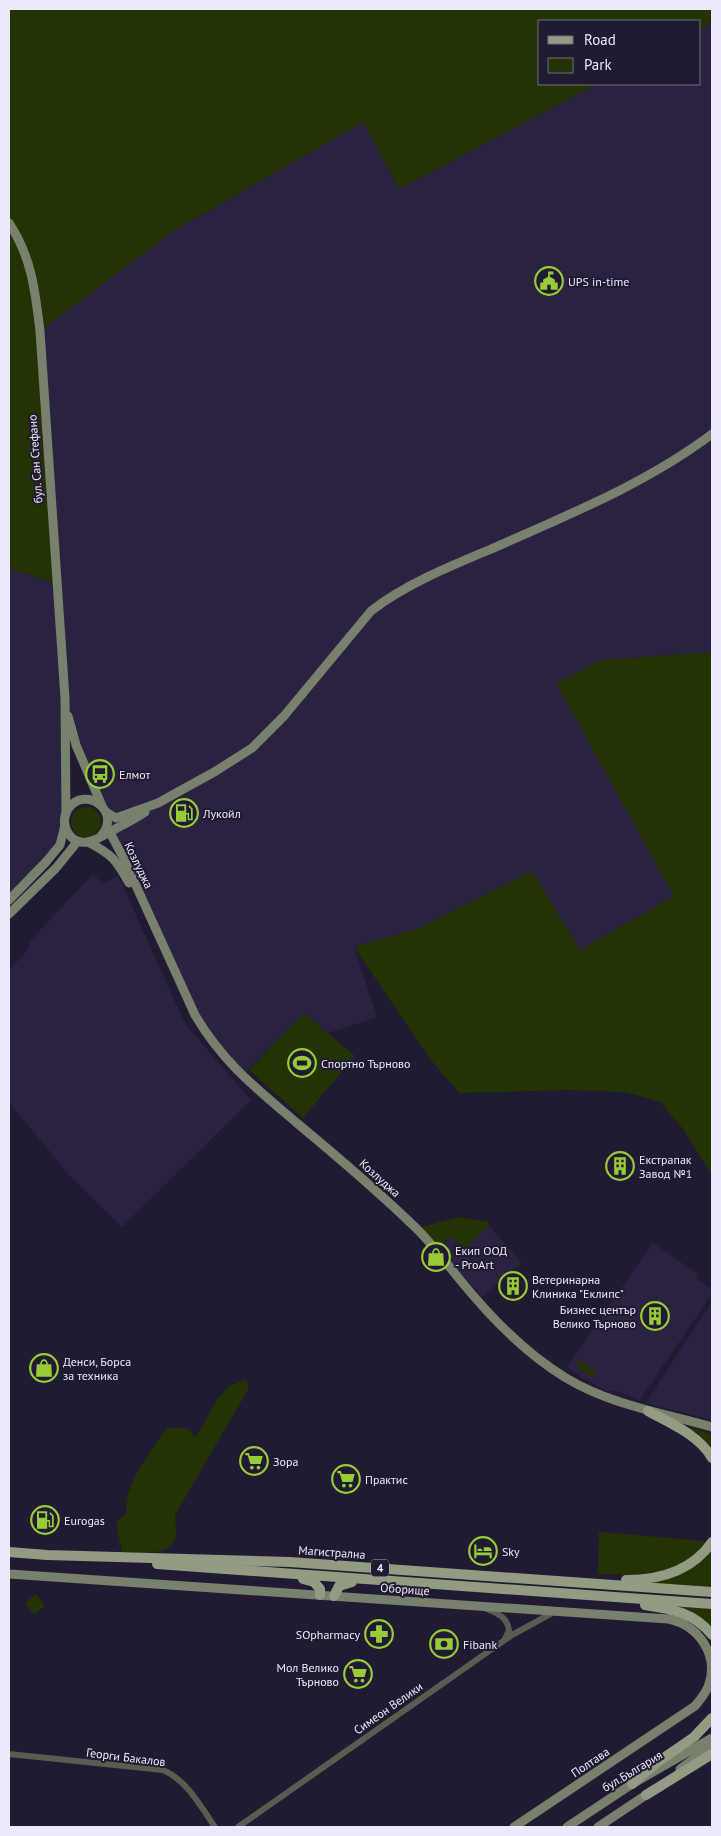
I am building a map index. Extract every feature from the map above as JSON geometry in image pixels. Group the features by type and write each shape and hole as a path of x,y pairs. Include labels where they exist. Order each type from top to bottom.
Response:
{"main road":[{"name":"бул. Сан Стефано","path":"9,223 19,238 27,258 33,280 39,323 64,698 66,814"},
{"path":"65,824 68,833 78,841 88,842 142,814 216,771 252,748 265,736 284,716 371,611 385,600 469,559 633,484 696,446 712,434"},
{"name":"бул. Сан Стефано","path":"64,698 73,737 104,809"},
{"path":"9,900 60,845 66,814 72,805 82,800 93,800 116,818 158,803"},
{"path":"104,809 108,830"},
{"name":"Козлуджа","path":"108,830 122,855 195,1016 209,1039 242,1076 373,1187 410,1222 489,1314 530,1352 564,1377 606,1397 712,1427"},
{"path":"9,914 56,868 78,841"},
{"name":"Козлуджа","path":"88,842 107,852 116,861 147,913"},
{"path":"648,1410 686,1432 712,1458"},
{"path":"551,1580 635,1580 666,1575 678,1571 696,1560 712,1542"},
{"name":"Магистрална","path":"9,1552 48,1555 290,1562 712,1592"},
{"name":"4","path":"48,1555 712,1604"},
{"path":"262,1571 314,1582 320,1587 320,1595"},
{"name":"Оборище","path":"9,1574 668,1619 692,1629 703,1640 711,1666 708,1688 700,1700 679,1717"},
{"path":"334,1596 336,1588 342,1584 368,1580"},
{"path":"550,1592 673,1609 695,1619 712,1635"},
{"name":"Полтава","path":"514,1827 679,1717"},
{"path":"632,1784 694,1737 712,1718"},
{"name":"бул.България","path":"567,1827 632,1784 712,1738"},
{"name":"бул.България","path":"598,1827 646,1795 712,1745"},
{"path":"646,1795 712,1754"}],"street":[{"path":"480,1606 499,1614 505,1619 509,1630 502,1642"},
{"name":"Симеон Велики","path":"238,1827 502,1642 555,1612"},
{"name":"Георги Бакалов","path":"9,1754 162,1770 174,1775 184,1784 215,1827"}],"shaded area":[{"path":"712,22 712,652 601,660 557,683 674,896 580,950 532,871 419,928 354,947 377,1017 328,1033 304,1013 242,1076 195,1015 98,796 65,702 66,782 60,845 9,900 9,568 55,584 40,331 167,235 363,122 399,189 595,85 701,85 701,28"},
{"path":"93,874 103,884 118,875 185,1024 251,1100 122,1227 70,1176 9,1102 9,970 27,951 31,940"},
{"path":"489,1226 522,1262 482,1297 437,1246 452,1237 464,1249"},
{"path":"653,1243 698,1274 697,1279 712,1289 712,1294 639,1401 621,1392 607,1391 566,1368"},
{"path":"712,1301 712,1420 646,1403"}],"green space":[{"path":"9,9 712,9 712,22 701,28 701,20 538,20 538,85 595,85 399,189 363,122 172,232 40,331 56,584 9,568"},
{"path":"712,652 712,1175 683,1129 660,1102 625,1092 567,1090 459,1093 430,1059 354,947 419,928 532,871 580,950 674,896 556,683 601,660"},
{"path":"86,807 92,808 100,816 100,828 92,836 86,837 80,836 72,828 71,822 72,816 80,808"},
{"name":"Спортно Търново","path":"304,1013 355,1056 303,1118 249,1070"},
{"path":"459,1217 489,1222 489,1226 464,1249 452,1237 437,1246 422,1227"},
{"path":"579,1360 598,1372 597,1374 592,1376 580,1370 577,1364"},
{"path":"246,1379 249,1388 175,1515 176,1536 172,1545 160,1551 144,1553 122,1552 116,1523 126,1513 127,1501 134,1479 146,1457 166,1428 186,1428 196,1437 217,1400 228,1387"},
{"path":"680,1424 712,1434 712,1452"},
{"path":"599,1532 705,1541 696,1553 684,1562 671,1568 643,1574 598,1574"},
{"path":"712,1547 712,1587 652,1583"},
{"path":"36,1594 45,1606 34,1614 25,1603"},
{"path":"676,1606 712,1609 712,1630"}],"place":[{"name":"UPS in-time","path":"549,281"},
{"name":"Елмот","path":"100,774"},
{"name":"Лукойл","path":"184,813"},
{"name":"Спортно Търново","path":"302,1063"},
{"name":"Екстрапак Завод №1","path":"620,1166"},
{"name":"Екип ООД - ProArt","path":"436,1257"},
{"name":"Ветеринарна Клиника \"Еклипс\"","path":"513,1286"},
{"name":"Бизнес център Велико Търново","path":"655,1316"},
{"name":"Денси, Борса за техника","path":"44,1368"},
{"name":"Зора","path":"254,1461"},
{"name":"Практис","path":"346,1479"},
{"name":"Eurogas","path":"45,1520"},
{"name":"Sky","path":"483,1551"},
{"name":"SOpharmacy","path":"379,1634"},
{"name":"Fibank","path":"444,1644"},
{"name":"Мол Велико Търново","path":"358,1674"}]}
